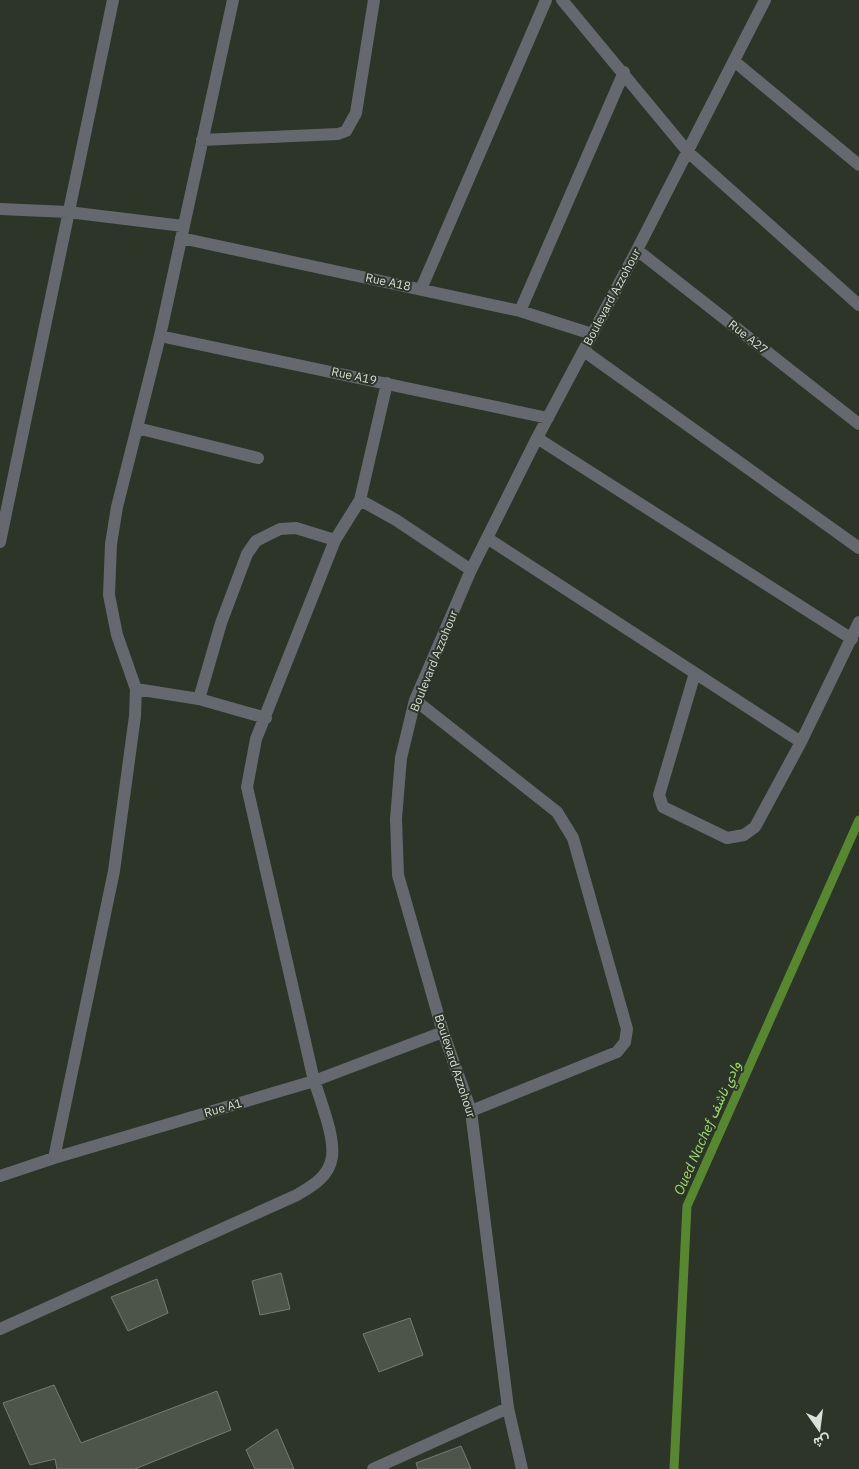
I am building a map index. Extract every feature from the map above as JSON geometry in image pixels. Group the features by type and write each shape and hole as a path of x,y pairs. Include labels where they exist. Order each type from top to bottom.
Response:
{"street":[{"path":"0,542 46,329 68,212 113,0"},
{"path":"54,1158 114,871 131,759 136,689 117,635 109,595 109,569 117,507 160,336 233,0"},
{"path":"202,140 338,134 346,130 356,113 374,0"},
{"path":"421,289 546,0"},
{"path":"562,0 624,72 688,152 859,305"},
{"name":"Boulevard Azzohour","path":"522,1469 508,1408 471,1111 443,1032 398,875 396,819 401,758 416,700 471,570 537,438 637,250 765,0"},
{"path":"734,61 859,165"},
{"path":"520,311 624,72"},
{"name":"Rue A18","path":"0,209 68,212 182,232 520,311 592,334"},
{"name":"Rue A27","path":"637,250 859,424"},
{"name":"Rue A19","path":"160,336 548,418"},
{"path":"584,351 859,548"},
{"path":"0,1329 297,1195 322,1178 328,1170 332,1158 331,1143 314,1081 247,787 251,758 335,540 360,500 387,383"},
{"path":"137,428 258,458"},
{"path":"537,438 852,639"},
{"path":"360,500 396,520 471,570"},
{"path":"199,699 221,623 247,554 256,541 280,529 296,528 335,540"},
{"path":"487,538 802,742"},
{"path":"696,673 658,795 662,807 727,838 744,835 755,827 802,742 859,622"},
{"path":"136,689 199,699 266,718"},
{"path":"416,700 557,812 565,823 573,838 627,1029 626,1042 617,1052 471,1111"},
{"name":"Rue A1","path":"0,1176 54,1158 314,1081 443,1032"},
{"path":"374,1469 508,1408"}],"building":[{"path":"281,1273 290,1309 260,1315 252,1281"},
{"path":"157,1279 168,1313 128,1331 111,1297"},
{"path":"410,1318 423,1355 379,1372 363,1334"},
{"path":"54,1385 81,1443 217,1391 231,1430 135,1469 57,1469 55,1459 30,1465 3,1403"},
{"path":"277,1429 294,1469 255,1469 246,1450"},
{"path":"461,1446 471,1469 418,1469 416,1463"}],"waterway":[{"name":"Oued Nachef وادي ناشف","path":"674,1469 687,1206 859,820"}]}
